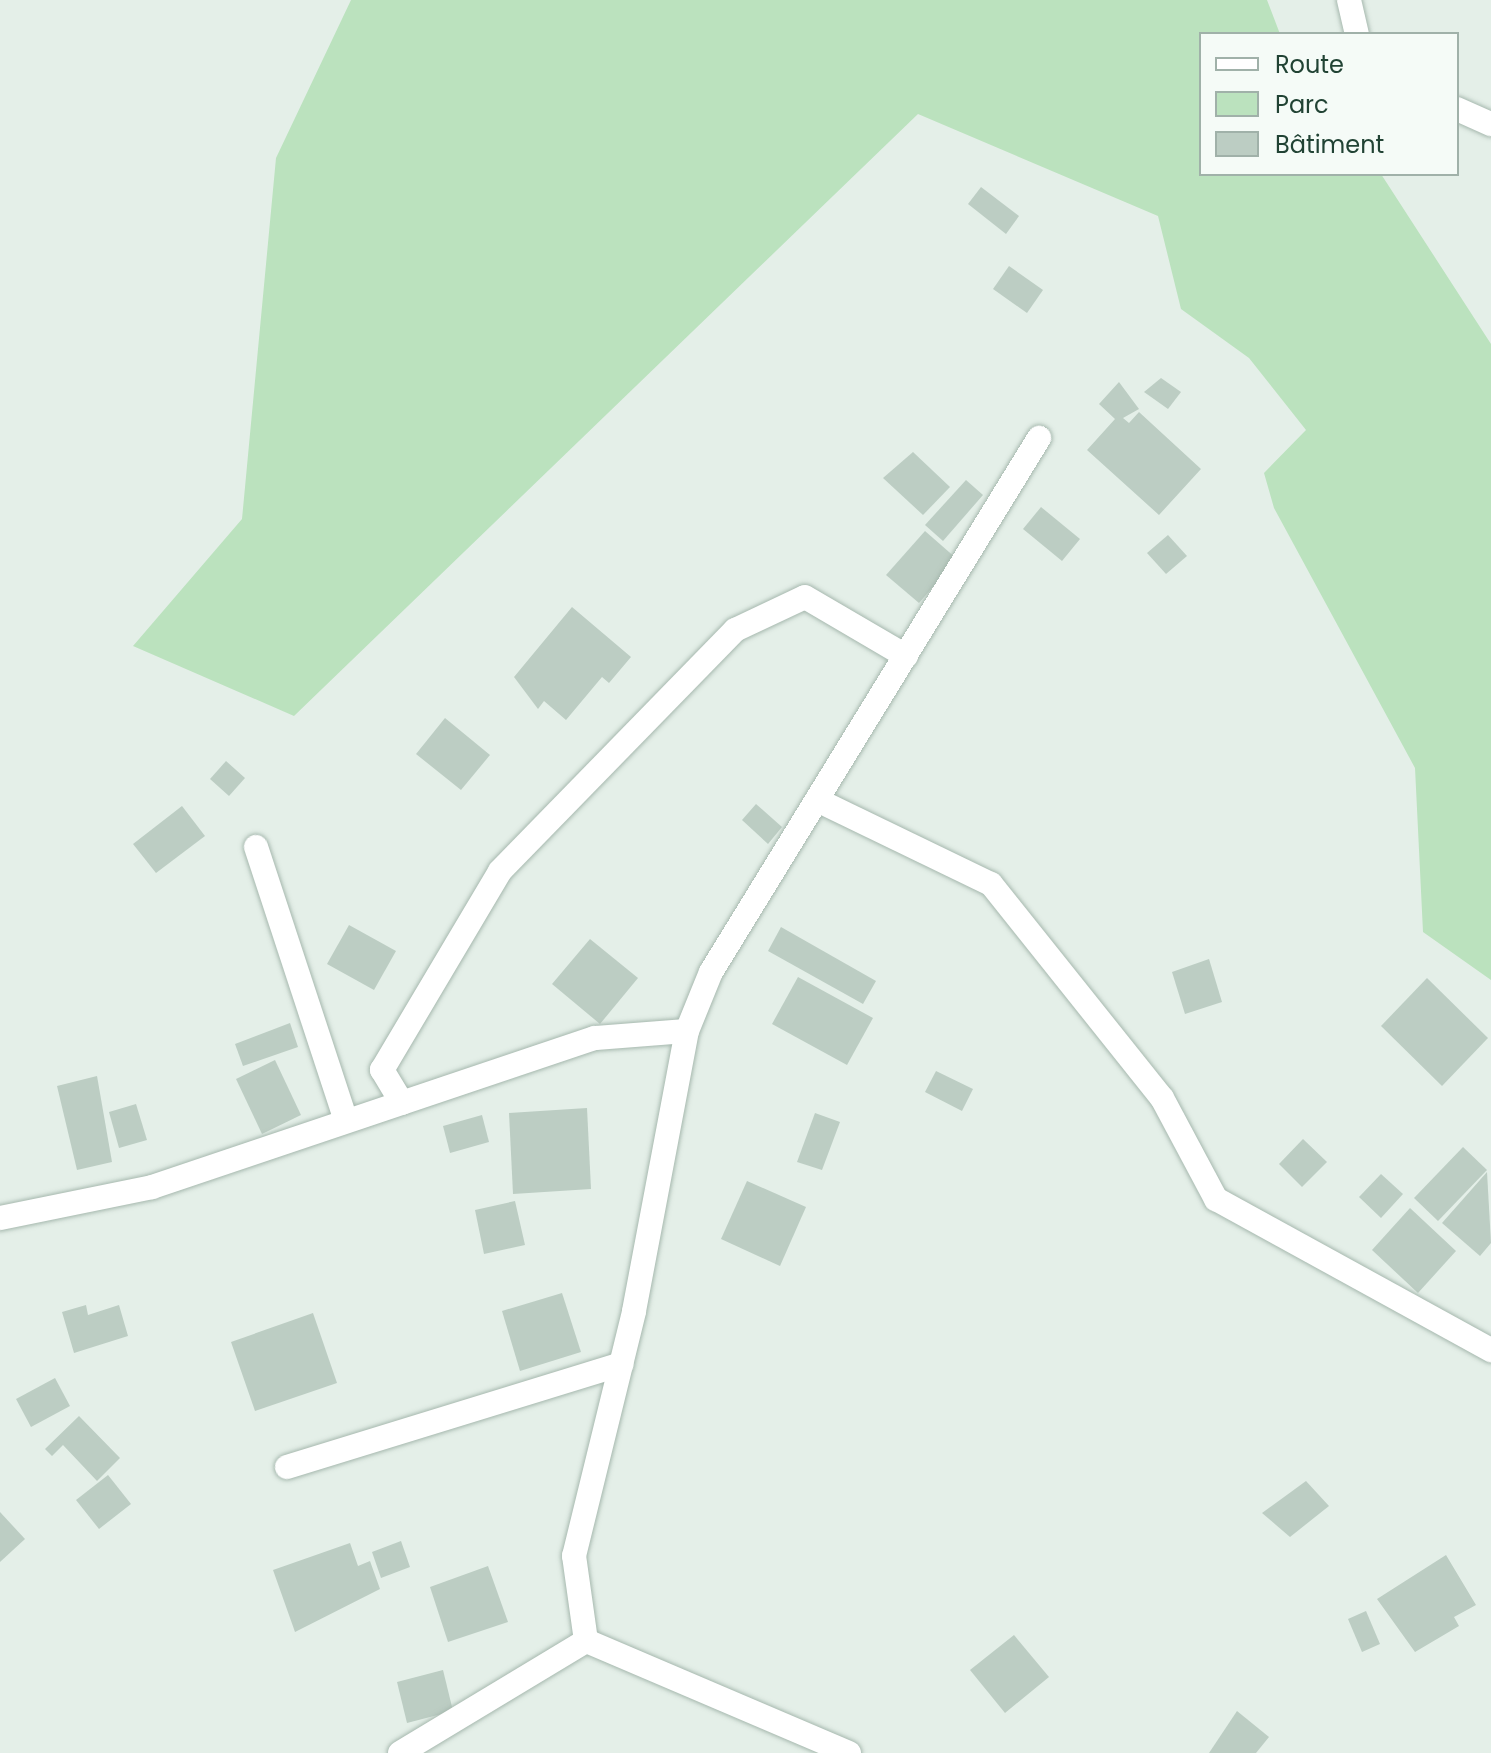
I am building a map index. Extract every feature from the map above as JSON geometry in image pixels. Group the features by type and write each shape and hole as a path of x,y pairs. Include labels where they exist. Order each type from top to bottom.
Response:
{"street":[{"path":"1349,0 1357,32"},
{"path":"1459,110 1491,124"},
{"path":"586,1641 574,1556 621,1364 687,1031 711,972 1039,438"},
{"path":"402,1103 382,1070 500,871 735,630 805,597 906,656"},
{"path":"817,800 991,884 1162,1098 1216,1199 1491,1350"},
{"path":"256,847 346,1121"},
{"path":"0,1218 152,1187 595,1038 687,1031"},
{"path":"287,1467 621,1364"},
{"path":"400,1753 586,1641"},
{"path":"586,1641 849,1753"}],"green space":[{"path":"351,0 1267,0 1279,32 1199,32 1199,176 1382,176 1491,344 1491,980 1423,932 1415,768 1274,508 1264,473 1306,430 1249,358 1181,309 1158,216 918,114 294,716 133,646 242,519 276,158"}],"building":[{"path":"981,187 1019,216 1006,234 968,204"},
{"path":"1009,266 1043,290 1027,313 993,289"},
{"path":"1161,378 1181,392 1168,409 1144,392"},
{"path":"1119,382 1139,409 1123,418 1129,423 1139,412 1201,469 1159,515 1087,450 1115,419 1099,404"},
{"path":"913,452 950,487 923,515 883,478"},
{"path":"966,480 983,495 943,541 925,525"},
{"path":"1041,507 1080,539 1062,561 1023,529"},
{"path":"925,531 957,559 919,603 886,575"},
{"path":"1168,535 1187,556 1166,574 1147,553"},
{"path":"572,607 631,657 609,683 602,677 566,720 544,701 538,709 514,677"},
{"path":"445,718 490,755 461,790 416,754"},
{"path":"226,761 245,778 229,796 210,779"},
{"path":"756,804 782,827 768,844 742,820"},
{"path":"182,806 205,836 156,873 133,844"},
{"path":"349,925 396,951 374,990 327,964"},
{"path":"781,927 876,981 863,1004 768,951"},
{"path":"590,939 638,978 600,1024 552,984"},
{"path":"1209,959 1222,1002 1185,1014 1172,972"},
{"path":"798,977 873,1018 847,1065 772,1024"},
{"path":"1427,978 1488,1038 1442,1086 1381,1026"},
{"path":"290,1023 298,1047 243,1066 235,1044"},
{"path":"275,1060 301,1115 262,1134 236,1079"},
{"path":"936,1071 973,1089 962,1111 925,1092"},
{"path":"97,1076 112,1162 77,1170 57,1086"},
{"path":"136,1104 147,1140 119,1148 109,1112"},
{"path":"587,1108 591,1189 513,1194 509,1113"},
{"path":"815,1113 840,1122 822,1170 797,1162"},
{"path":"482,1115 489,1142 450,1153 443,1126"},
{"path":"1303,1139 1327,1162 1302,1187 1279,1164"},
{"path":"1463,1147 1487,1170 1438,1221 1414,1198"},
{"path":"1487,1172 1491,1243 1480,1256 1442,1223"},
{"path":"1381,1174 1403,1194 1381,1218 1359,1197"},
{"path":"747,1181 806,1207 780,1266 721,1239"},
{"path":"515,1201 525,1245 484,1254 475,1210"},
{"path":"1410,1208 1456,1251 1418,1293 1372,1250"},
{"path":"562,1293 581,1352 520,1371 502,1311"},
{"path":"86,1305 88,1315 119,1305 128,1336 74,1353 62,1312"},
{"path":"313,1313 337,1383 255,1411 231,1342"},
{"path":"55,1378 70,1406 31,1427 16,1399"},
{"path":"79,1416 120,1458 97,1481 63,1445 52,1456 45,1449"},
{"path":"108,1475 131,1504 99,1529 76,1500"},
{"path":"1306,1481 1329,1506 1290,1537 1262,1513"},
{"path":"0,1512 25,1539 0,1562"},
{"path":"401,1541 410,1567 381,1578 372,1552"},
{"path":"350,1543 358,1566 370,1561 380,1589 295,1632 273,1570"},
{"path":"1446,1555 1476,1605 1454,1617 1459,1626 1415,1652 1377,1599"},
{"path":"488,1566 508,1622 448,1642 430,1587"},
{"path":"1366,1611 1380,1644 1362,1652 1348,1619"},
{"path":"1014,1635 1049,1677 1005,1713 970,1670"},
{"path":"443,1670 453,1711 407,1723 397,1682"},
{"path":"1237,1711 1269,1737 1256,1753 1209,1753"}]}
